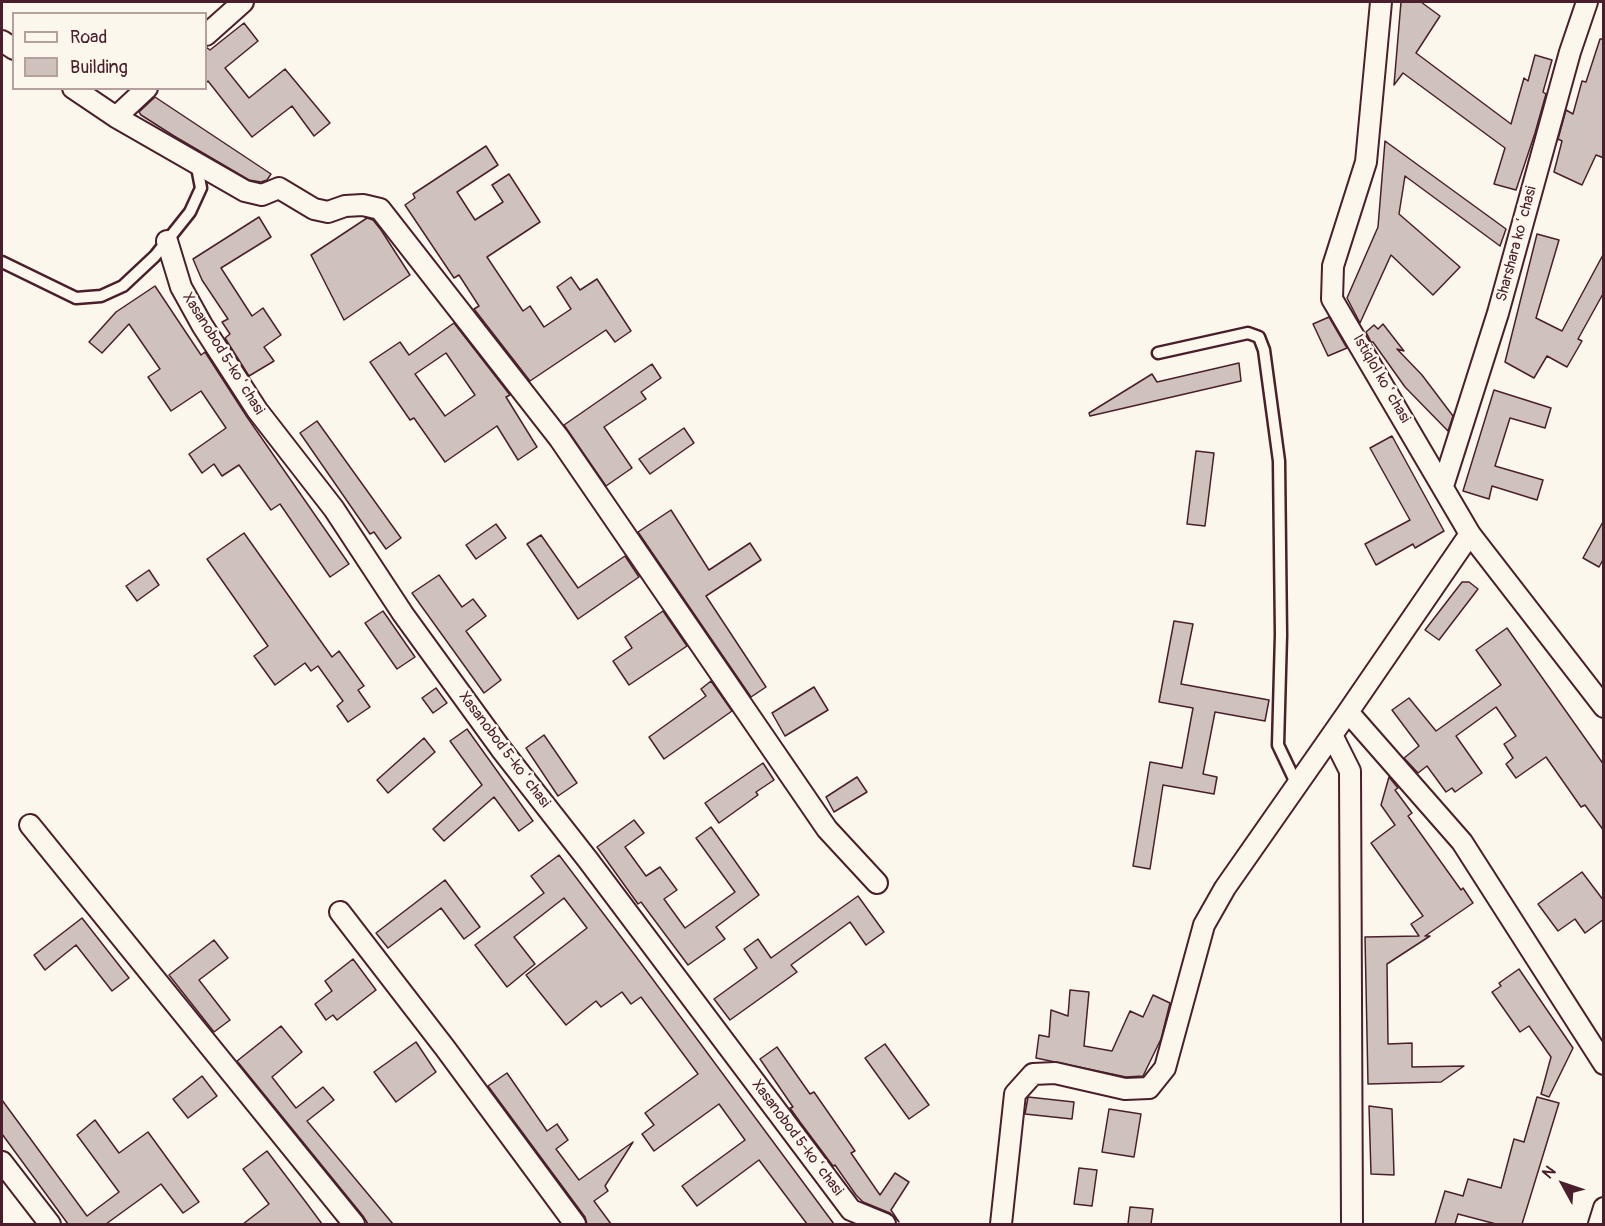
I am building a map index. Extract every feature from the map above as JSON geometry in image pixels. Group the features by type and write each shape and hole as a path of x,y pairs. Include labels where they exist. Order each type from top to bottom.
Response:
{"street":[{"path":"207,34 243,2"},
{"name":"Istiqlol koʻchasi","path":"1381,2 1366,162 1333,266 1332,299 1470,534 1604,707"},
{"name":"Sharshara koʻchasi","path":"1443,486 1498,313 1570,52 1587,2"},
{"path":"77,90 116,117 245,191 262,195 279,188 314,209 328,212 345,206 363,205 380,209 559,438 827,829 877,883"},
{"path":"116,117 145,90"},
{"name":"Xasanobod 5-koʻchasi","path":"167,241 181,287 202,325 256,410 334,509 403,614 501,748 851,1210 885,1224"},
{"path":"1001,1224 1015,1094 1033,1074 1041,1073 1055,1073 1125,1089 1149,1088 1165,1068 1204,925 1225,888 1470,534"},
{"path":"1348,712 1462,842 1604,1064"},
{"path":"1332,735 1350,771 1353,1224"},
{"path":"30,825 354,1224"},
{"path":"340,912 445,1048 575,1224"},
{"path":"2,1162 50,1224"},
{"path":"1599,1224 1604,1208"}],"lane":[{"path":"2,261 76,298 101,296 123,286 167,241 190,212 201,188 196,161"},
{"path":"1158,353 1248,333 1259,337 1264,350 1279,461 1281,634 1278,745 1297,785"}],"building":[{"path":"1401,2 1421,2 1440,16 1416,53 1511,124 1524,78 1528,81 1535,55 1552,60 1543,92 1546,94 1516,190 1494,184 1505,148 1403,73 1394,85"},
{"path":"244,23 258,41 225,68 249,98 285,69 330,123 314,136 292,106 252,137 207,82 207,48 210,50"},
{"path":"1600,39 1604,39 1604,158 1596,155 1582,185 1554,172 1562,141 1558,139 1566,110 1573,114 1582,81 1586,82"},
{"path":"155,97 271,174 267,180 261,182 249,180 141,115 139,112"},
{"path":"1385,141 1506,229 1500,246 1405,176 1399,214 1460,267 1433,295 1391,255 1360,323 1347,298 1378,227"},
{"path":"486,146 498,165 457,192 475,220 503,202 492,185 509,174 540,222 487,257 523,311 530,306 544,327 571,309 557,287 571,277 580,290 597,279 631,331 615,342 606,330 530,381 474,309 479,306 459,275 454,278 405,205 415,198 413,194"},
{"path":"259,217 271,237 221,268 252,316 263,308 281,335 264,347 274,361 249,376 225,338 230,334 222,322 228,319 202,280 193,259"},
{"path":"367,218 373,220 381,230 410,275 344,320 311,255"},
{"path":"1537,234 1559,240 1536,318 1562,331 1604,253 1604,292 1578,339 1582,341 1567,367 1547,356 1534,378 1505,362"},
{"path":"155,286 201,355 205,352 349,564 330,577 280,504 271,510 239,465 222,476 214,464 202,473 189,454 226,428 201,391 171,411 148,377 160,369 129,324 102,353 89,342 116,312"},
{"path":"1329,317 1347,348 1328,356 1313,324"},
{"path":"454,323 510,395 506,397 537,447 518,460 497,426 445,462 414,418 410,420 370,362 400,342 409,355","holes":["446,353 475,395 445,416 415,374"]},
{"path":"1383,324 1404,351 1397,349 1422,375 1453,416 1448,431 1405,387 1371,342 1366,332 1374,325 1378,329"},
{"path":"1239,363 1241,381 1090,416 1089,413 1152,374 1157,382"},
{"path":"652,364 661,378 641,392 646,399 604,427 632,468 606,486 564,425"},
{"path":"1494,390 1551,408 1545,428 1510,418 1495,466 1543,480 1537,500 1492,486 1489,499 1463,491"},
{"path":"317,421 401,538 386,549 374,532 370,534 300,433"},
{"path":"684,428 694,443 650,474 639,459"},
{"path":"1392,436 1444,531 1415,548 1413,544 1376,565 1365,544 1410,520 1370,448"},
{"path":"1196,451 1214,453 1205,526 1187,524"},
{"path":"671,510 709,570 750,543 761,560 706,596 766,687 751,697 638,532"},
{"path":"1604,520 1604,558 1599,567 1583,558"},
{"path":"496,524 506,538 476,559 466,545"},
{"path":"244,533 332,657 339,651 364,686 358,690 370,707 348,722 337,706 343,701 318,666 311,671 305,663 275,685 254,656 268,646 207,559"},
{"path":"541,535 578,588 625,556 639,577 578,619 527,544"},
{"path":"149,570 159,585 137,601 126,586"},
{"path":"439,575 462,607 473,599 486,616 466,631 501,680 484,693 412,593"},
{"path":"1462,582 1469,582 1478,589 1439,640 1425,630"},
{"path":"383,611 415,657 397,669 365,623"},
{"path":"663,611 687,646 629,685 613,661 632,648 625,637"},
{"path":"1174,621 1193,624 1181,684 1269,700 1265,721 1215,712 1203,774 1217,777 1214,794 1163,785 1150,869 1133,866 1150,762 1182,768 1193,708 1159,702"},
{"path":"1507,628 1604,765 1604,831 1585,805 1581,807 1546,757 1516,778 1506,764 1513,758 1504,744 1516,736 1496,707 1456,736 1482,773 1455,792 1452,788 1446,792 1427,766 1418,773 1404,758 1419,746 1392,710 1409,698 1436,731 1501,685 1476,650"},
{"path":"711,681 732,711 664,759 649,737 706,696 701,689"},
{"path":"814,687 828,710 785,736 772,713"},
{"path":"436,688 447,703 433,713 422,698"},
{"path":"467,729 533,821 519,831 494,797 444,841 433,829 482,785 450,741"},
{"path":"544,735 577,783 558,796 526,748"},
{"path":"424,738 435,752 388,793 377,780"},
{"path":"763,763 774,780 756,792 758,795 719,823 705,803"},
{"path":"857,777 867,792 834,812 826,797"},
{"path":"1389,777 1398,788 1395,790 1412,813 1408,816 1461,890 1463,888 1473,903 1425,936 1430,936 1387,964 1388,1044 1412,1043 1412,1067 1464,1066 1441,1082 1368,1084 1365,937 1419,936 1411,924 1423,916 1371,843 1395,825 1381,805"},
{"path":"634,820 644,833 625,847 646,876 660,867 677,890 664,899 685,928 735,892 696,838 711,827 759,895 716,927 725,939 688,965 641,902 638,904 597,847"},
{"path":"559,855 834,1224 807,1224 759,1160 697,1206 682,1186 745,1140 719,1104 654,1151 642,1134 654,1125 645,1113 698,1074 641,997 631,1004 622,992 601,1007 596,1001 566,1025 526,975 587,928 564,898 514,937 535,964 507,987 475,945 544,893 531,876"},
{"path":"1582,872 1604,901 1604,919 1585,933 1575,919 1558,931 1538,904"},
{"path":"445,880 480,927 464,939 441,908 388,948 376,933"},
{"path":"858,896 884,932 866,945 850,922 791,965 797,972 730,1020 714,999 757,968 744,949 758,939 771,958"},
{"path":"82,918 129,978 112,991 76,945 45,970 34,955"},
{"path":"214,940 228,958 199,980 230,1020 214,1032 169,975"},
{"path":"353,959 376,990 337,1020 333,1015 326,1020 315,1004 332,991 325,981"},
{"path":"1519,969 1573,1048 1549,1097 1541,1094 1551,1057 1529,1026 1520,1032 1492,992 1501,986 1499,983"},
{"path":"1070,990 1089,992 1084,1046 1112,1051 1130,1011 1143,1017 1153,995 1170,1003 1161,1039 1143,1076 1126,1077 1036,1058 1039,1035 1049,1037 1051,1010 1068,1016"},
{"path":"281,1026 302,1052 272,1077 296,1108 323,1087 334,1100 307,1121 393,1224 368,1224 237,1061"},
{"path":"416,1042 436,1072 396,1102 374,1072"},
{"path":"885,1044 929,1105 909,1119 865,1058"},
{"path":"777,1047 810,1094 814,1092 855,1151 851,1153 880,1195 895,1173 909,1182 891,1210 899,1222 890,1213 863,1202 856,1195 790,1108 793,1107 760,1059"},
{"path":"507,1073 547,1131 557,1124 568,1140 556,1149 579,1180 633,1142 605,1186 608,1191 594,1201 611,1224 587,1224 585,1217 488,1086"},
{"path":"202,1076 217,1096 188,1118 173,1099"},
{"path":"1028,1097 1074,1102 1072,1119 1025,1114"},
{"path":"1537,1097 1559,1103 1522,1224 1496,1224 1458,1214 1455,1224 1435,1224 1445,1191 1463,1196 1468,1179 1501,1188 1514,1139 1524,1142"},
{"path":"2,1100 87,1216 119,1192 77,1135 95,1120 119,1153 148,1132 199,1202 183,1213 161,1184 106,1224 68,1224 2,1134"},
{"path":"1369,1106 1392,1109 1394,1175 1371,1174"},
{"path":"1109,1109 1141,1114 1134,1157 1102,1152"},
{"path":"267,1151 322,1224 243,1224 269,1204 243,1169"},
{"path":"1079,1168 1097,1170 1092,1206 1074,1204"},
{"path":"1130,1207 1153,1209 1151,1224 1128,1224"}]}
